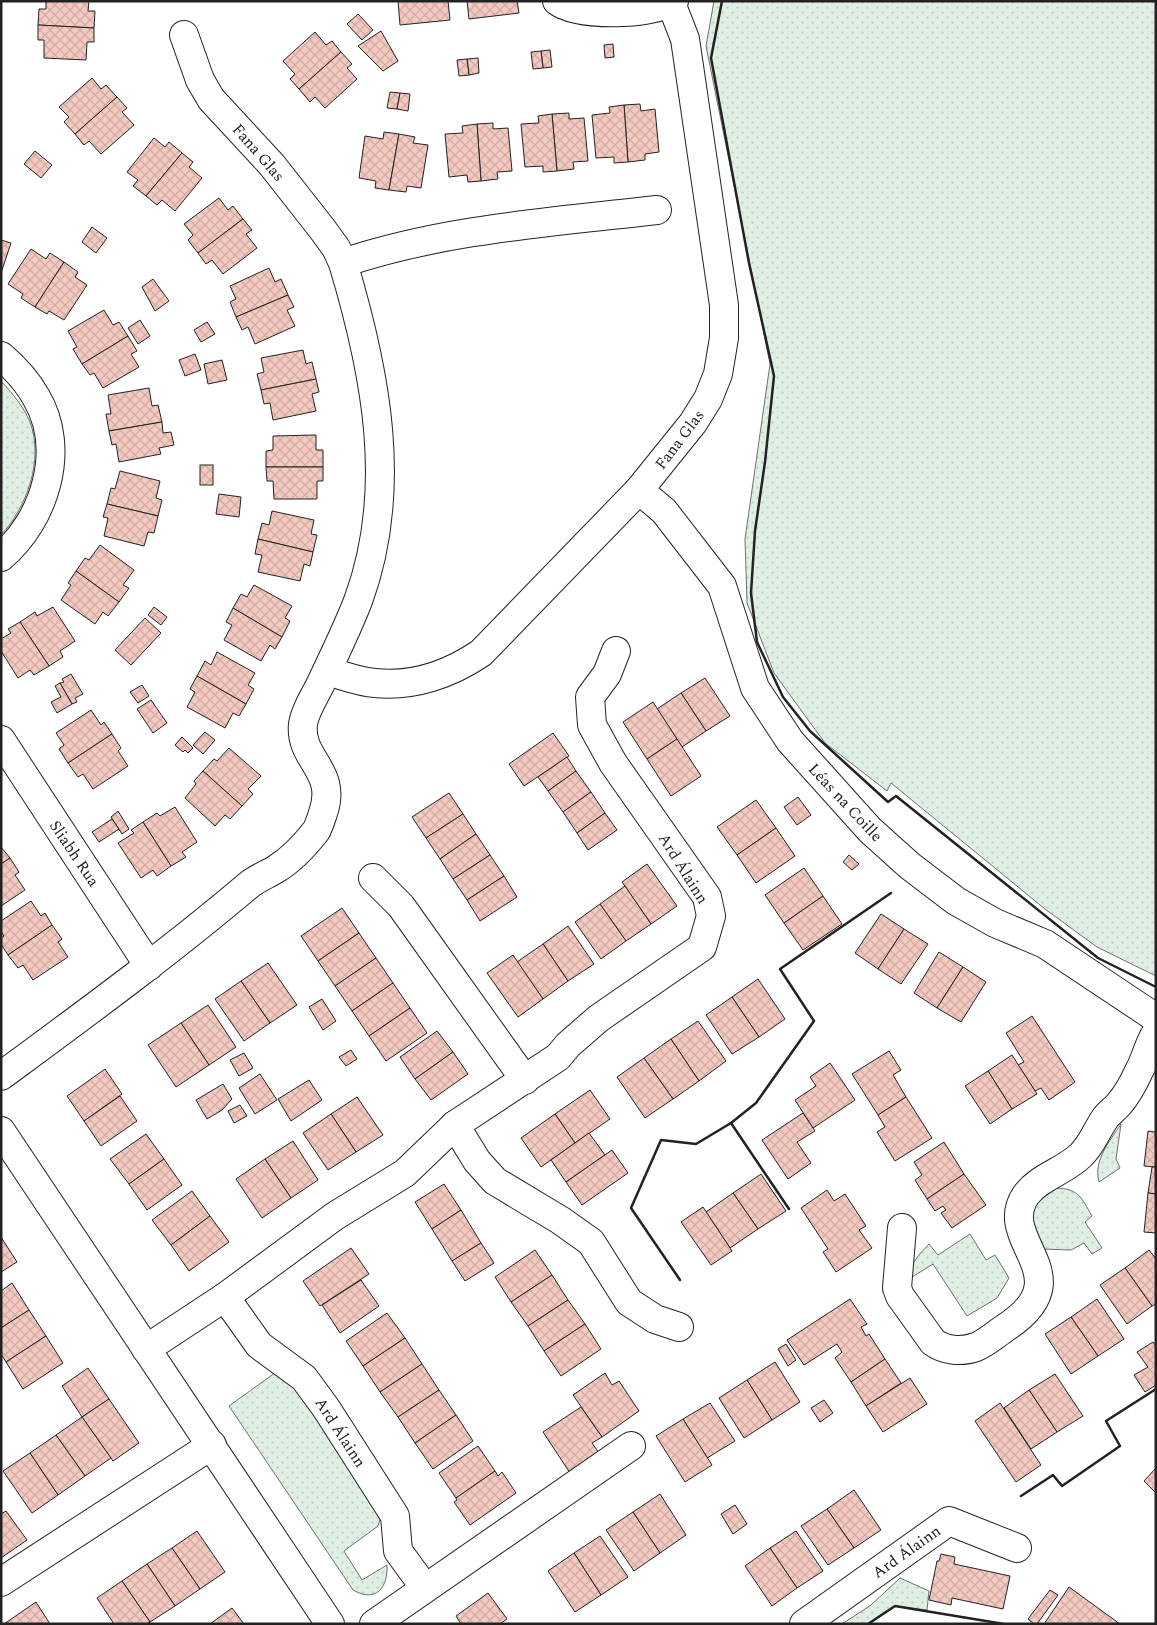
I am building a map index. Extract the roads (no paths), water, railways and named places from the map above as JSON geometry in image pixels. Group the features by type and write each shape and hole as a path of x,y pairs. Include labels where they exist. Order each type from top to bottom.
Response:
{"street":[{"name":"Fana Glas","path":"327,671 374,683 411,683 449,671 472,659 500,636 639,490 683,437 708,399 718,374 725,323 722,284 702,167 685,39 673,2 653,8 590,13 568,8 556,1"},
{"name":"Fana Glas","path":"149,966 198,930 253,882 288,860 317,829 325,808 327,785 306,744 303,725 359,598 371,553 380,476 379,422 375,395 358,316 343,263 336,248 323,230 272,165 211,99 200,80 184,35"},
{"path":"343,263 406,245 498,230 657,210"},
{"path":"1,356 23,377 37,398 46,424 50,451 47,482 38,509 22,537 1,557"},
{"name":"Léas na Coille","path":"639,490 664,511 722,586 755,688 790,741 870,830 910,866 956,901 995,923 1045,944 1156,1018"},
{"name":"Ard Álainn","path":"146,1349 225,1297 335,1216 405,1173 455,1125 558,1057 568,1045 599,1018 702,947 709,930 711,916 707,897 613,763 592,725 590,697 607,674 616,652"},
{"name":"Sliabh Rua","path":"1,740 149,966"},
{"path":"373,878 401,906 524,1080"},
{"path":"1,1076 149,966"},
{"path":"902,1228 897,1288 900,1296 933,1342 941,1348 968,1349 978,1346 1016,1321 1033,1300 1039,1277 1035,1259 1019,1225 1018,1215 1022,1204 1035,1186 1075,1160 1086,1149 1105,1118 1119,1104 1129,1089 1140,1070 1150,1042 1156,1033"},
{"path":"455,1125 477,1160 495,1181 560,1220 591,1242 629,1302 655,1319 679,1327"},
{"path":"1,1131 330,1624"},
{"name":"Ard Álainn","path":"225,1297 259,1345 304,1378 326,1408 395,1516 398,1551 425,1588"},
{"path":"1,1582 212,1445"},
{"path":"374,1624 631,1446"},
{"name":"Ard Álainn","path":"804,1624 949,1521 1017,1548"}]}
